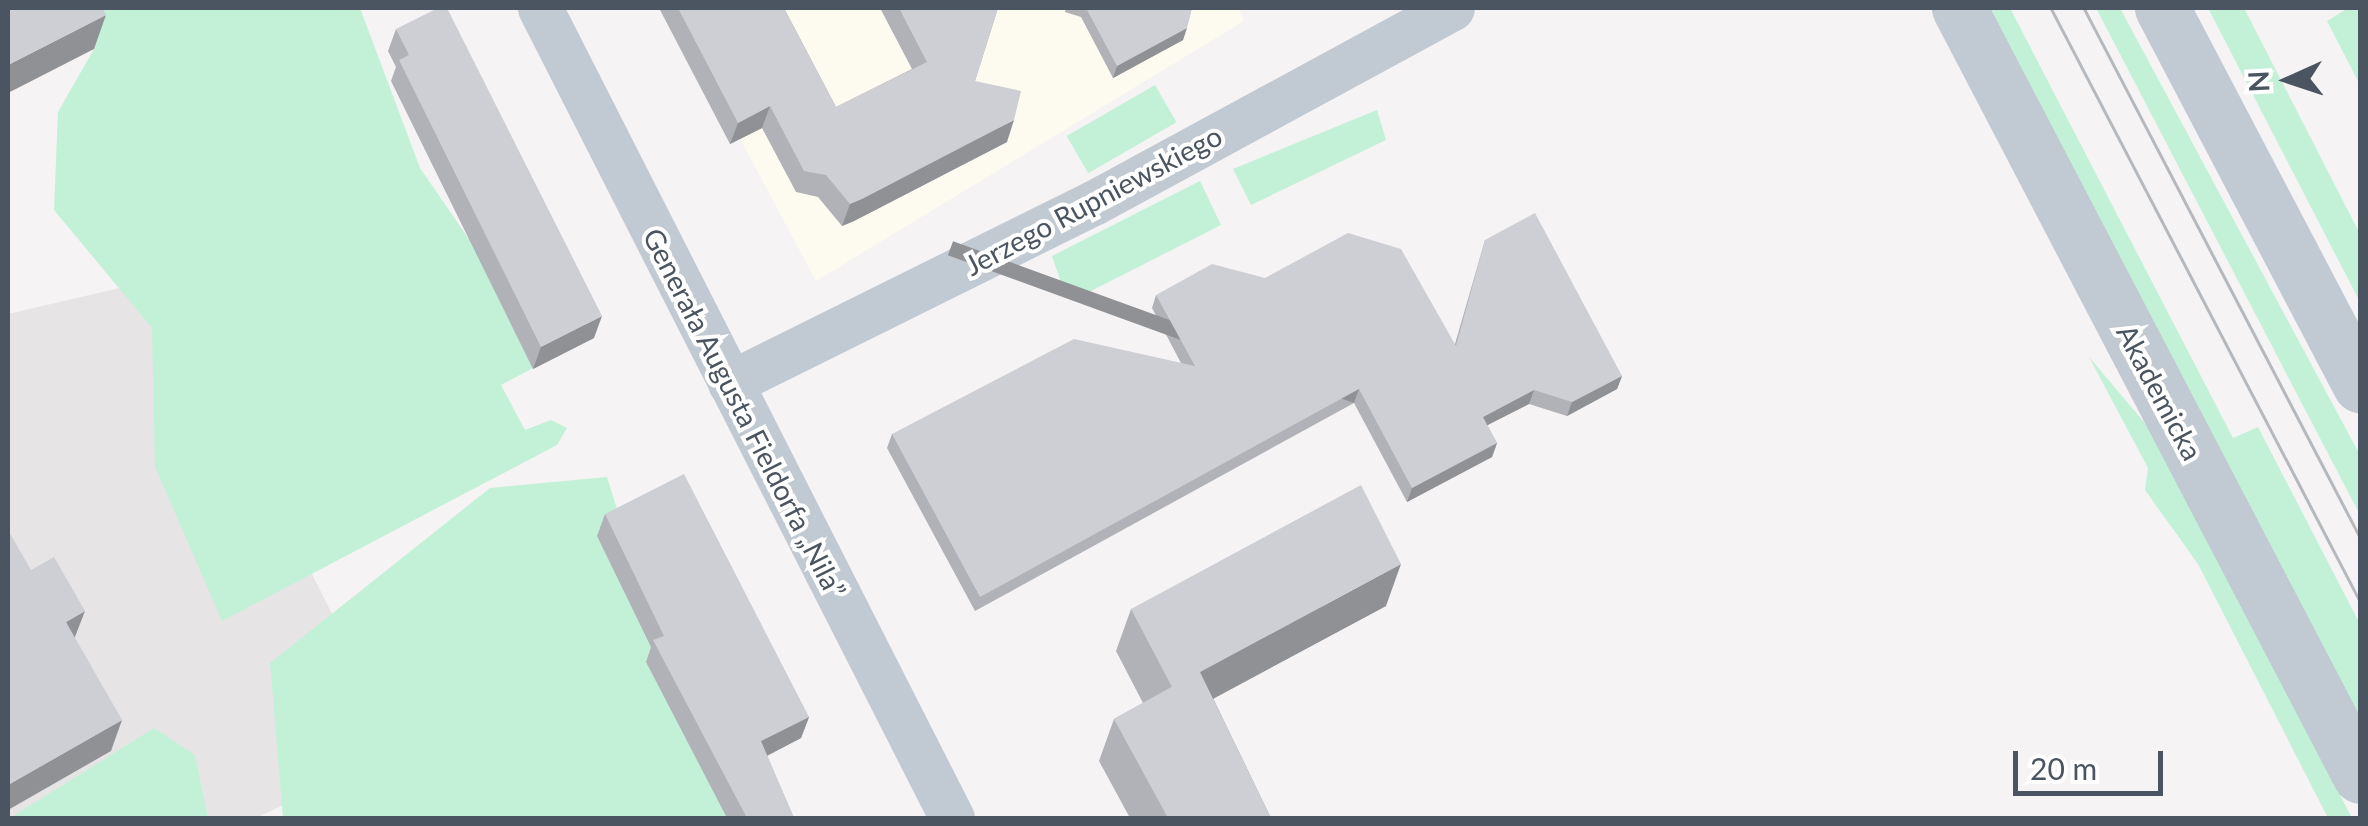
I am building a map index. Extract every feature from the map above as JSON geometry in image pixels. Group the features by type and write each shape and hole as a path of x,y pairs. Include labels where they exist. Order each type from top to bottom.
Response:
{"street":[{"name":"Generała Augusta Fieldorfa „Nila”","path":"540,8 952,818"},
{"name":"Jerzego Rupniewskiego","path":"730,382 1095,202 1452,8"},
{"name":"Akademicka","path":"1959,8 2360,776"},
{"path":"2162,8 2360,384"}],"shaded area":[{"path":"670,8 1239,8 1244,21 816,281"},
{"path":"163,278 400,749 256,818 8,818 8,314"}],"green space":[{"path":"76,8 360,8 420,168 501,286 535,367 501,385 525,430 551,420 567,428 557,445 222,621 155,467 152,328 54,210 58,112 94,49"},
{"path":"1989,8 2010,8 2233,438 2258,427 2360,624 2360,719"},
{"path":"2096,8 2120,8 2360,455 2360,515"},
{"path":"2208,8 2244,8 2360,234 2360,302"},
{"path":"2348,8 2360,8 2360,85 2327,21"},
{"path":"1155,85 1176,122 1088,173 1067,136"},
{"path":"1377,110 1386,140 1251,205 1233,169"},
{"path":"1200,181 1221,225 1089,292 1062,285 1052,256"},
{"path":"2089,357 2149,428 2352,818 2328,818 2198,564 2145,490 2148,468"},
{"path":"607,477 664,659 745,818 283,818 270,663 490,488"},
{"path":"154,728 195,755 208,818 10,818"}],"building":[{"path":"8,8 103,8 106,15 8,65"},
{"path":"438,8 447,8 602,316 541,347 399,60 409,55 396,29"},
{"path":"678,8 784,8 836,107 927,62 899,8 998,8 975,81 1021,91 1014,120 850,204 826,175 804,171 770,106 738,123"},
{"path":"1086,8 1192,8 1187,28 1117,66"},
{"path":"1535,213 1622,376 1572,402 1534,390 1483,417 1497,443 1412,488 1359,389 980,597 892,434 1074,339 1195,366 1156,295 1212,264 1265,278 1348,233 1401,249 1456,346 1485,240"},
{"path":"684,474 809,717 761,741 794,818 747,818 653,640 664,636 605,514"},
{"path":"1361,485 1401,564 1200,672 1271,818 1168,818 1114,719 1172,687 1131,609"},
{"path":"8,530 31,570 54,557 85,611 66,622 122,720 8,785"}],"tram line":[{"path":"2051,8 2360,601"},
{"path":"2084,8 2360,537"}]}
